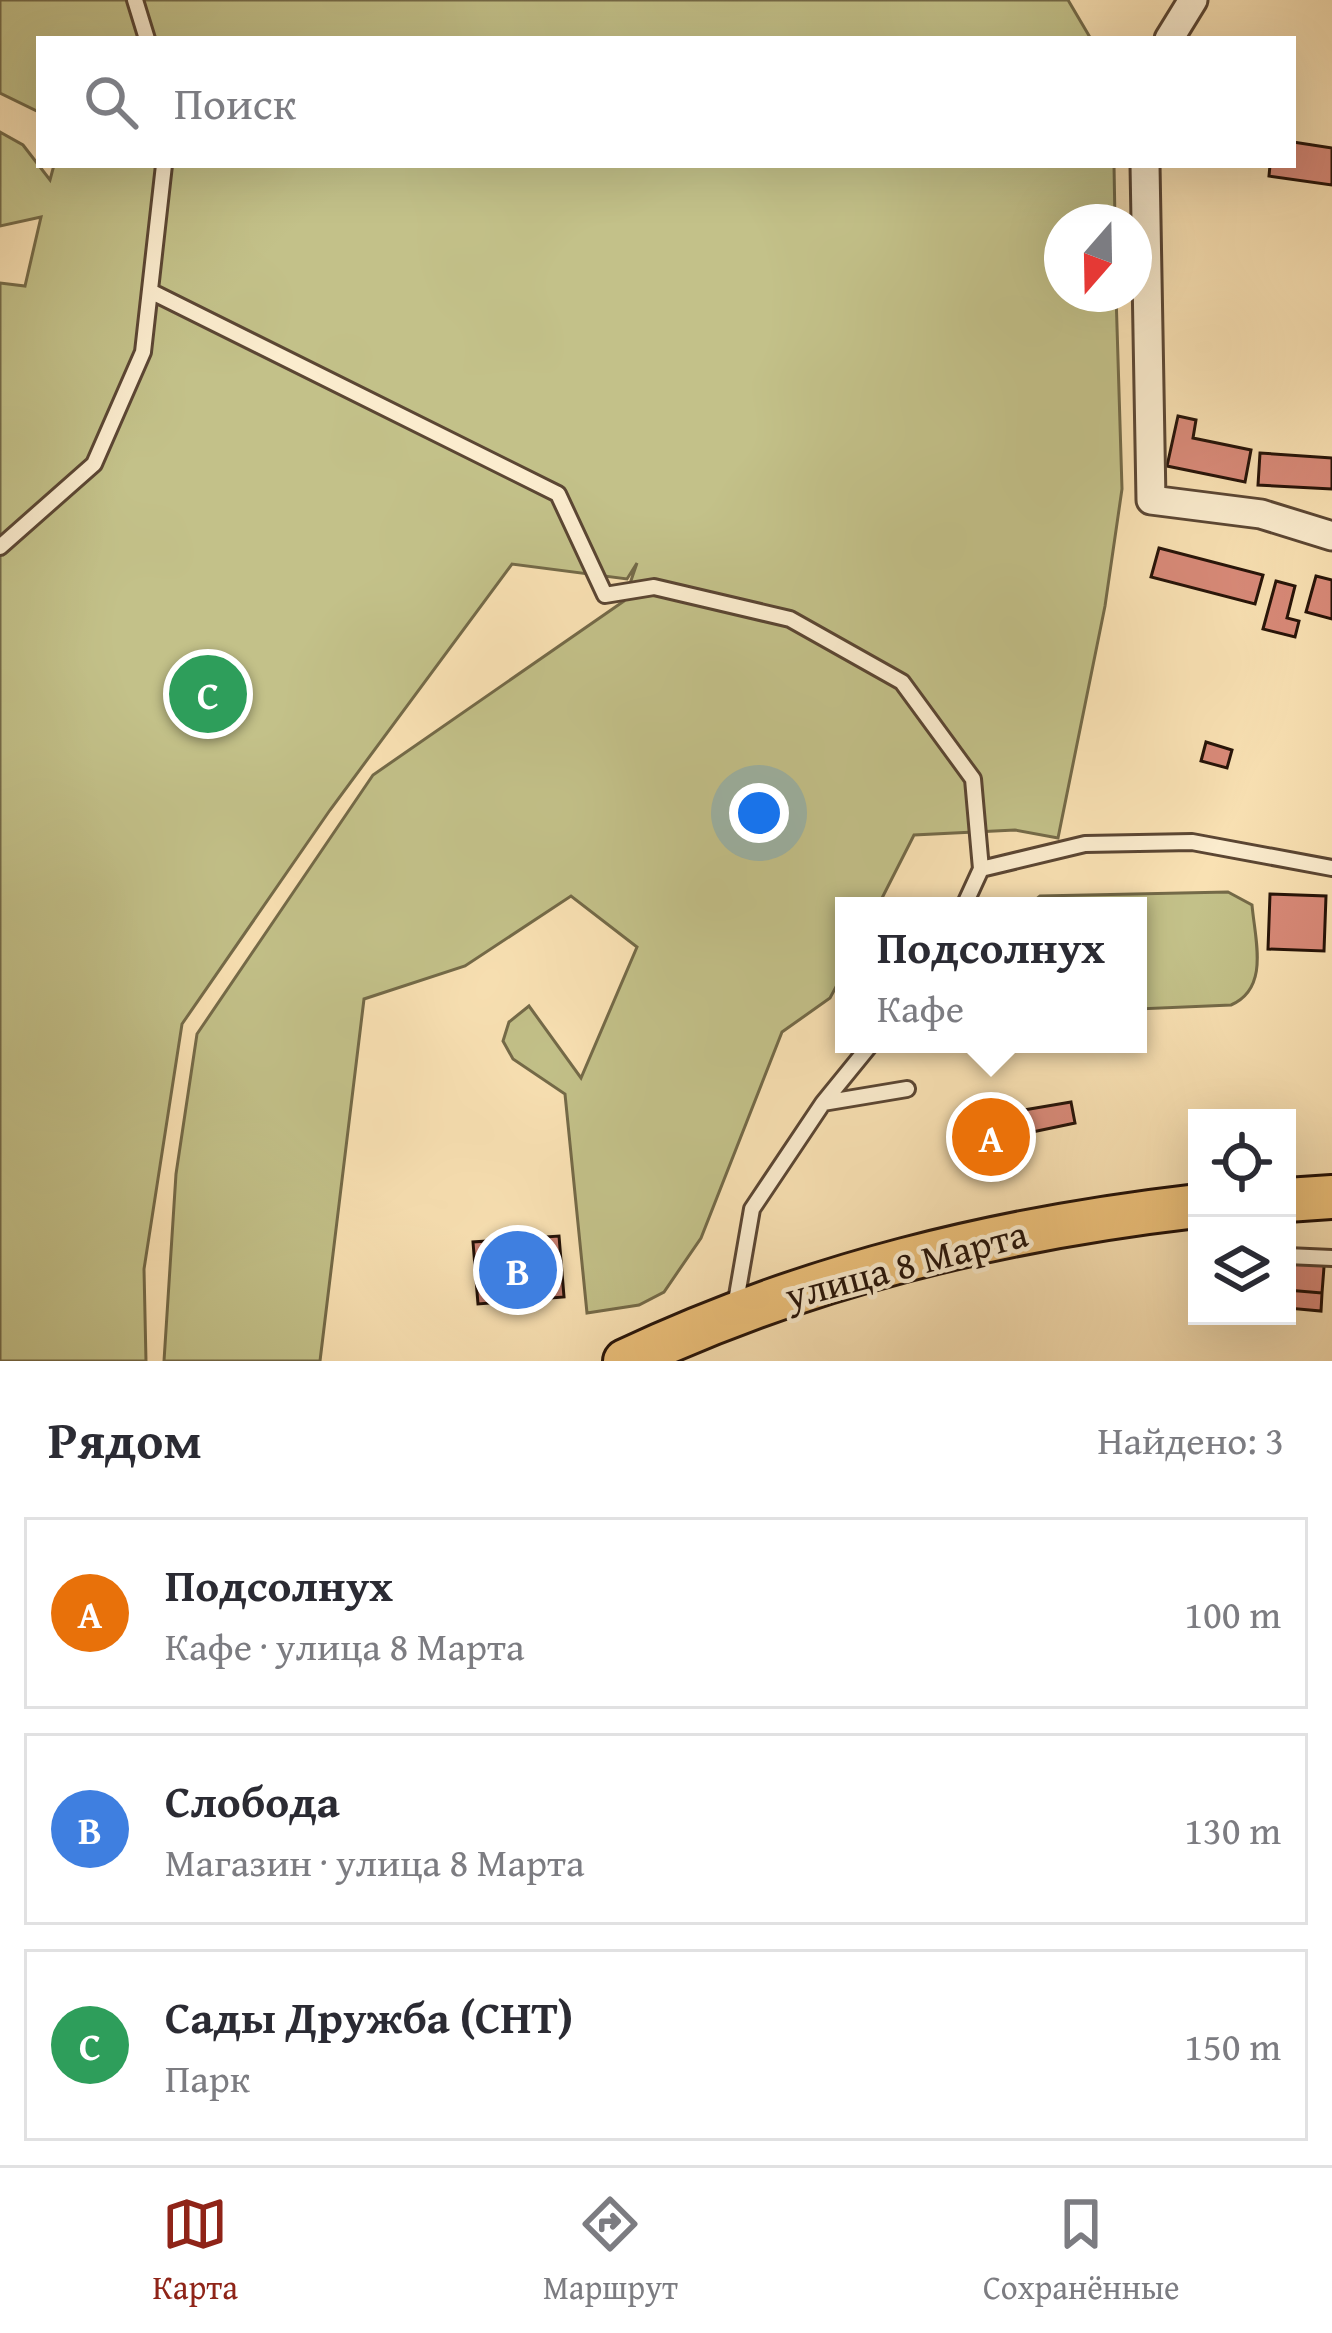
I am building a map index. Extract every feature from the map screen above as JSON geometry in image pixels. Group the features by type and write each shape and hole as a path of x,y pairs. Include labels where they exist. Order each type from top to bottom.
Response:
{"main road":[{"path":"1296,1199 1332,1197"},
{"name":"улица 8 Марта","path":"631,1360 734,1312 932,1250 1075,1220 1188,1207"}],"street":[{"path":"1171,36 1193,0"},
{"path":"1145,168 1151,500 1262,514 1332,536"}],"lane":[{"path":"135,0 146,36"},
{"path":"0,547 94,464 142,352 164,168"},
{"path":"150,291 558,494 604,595 654,586 790,619 902,682 973,779 981,869 968,897"},
{"path":"981,869 1085,844 1192,842 1332,868"},
{"path":"734,1312 752,1209 823,1103 864,1053"},
{"path":"823,1103 907,1089"},
{"path":"1296,1256 1332,1258"}],"shaded area":[{"path":"0,0 1068,0 1089,36 36,36 36,111 0,93"},
{"path":"0,132 23,145 36,168 50,180 53,168 1114,168 1115,204 1044,204 1044,312 1117,312 1122,489 1105,606 1058,838 1015,830 914,835 883,897 835,897 835,989 830,998 782,1032 701,1238 664,1292 639,1305 587,1313 565,1094 513,1059 503,1041 509,1022 529,1006 581,1078 637,947 571,896 465,966 364,999 320,1361 164,1361 176,1174 197,1034 373,775 624,601 637,563 627,579 512,564 330,810 182,1024 144,1269 146,1361 0,1361 0,283 25,286 41,217 0,226"},
{"path":"1228,892 1252,905 1256,975 1243,997 1231,1005 1147,1009 1147,897 1040,896"}],"building":[{"path":"1296,142 1332,148 1332,185 1269,176 1270,168 1296,168"},
{"path":"1178,416 1196,420 1193,438 1251,450 1245,482 1167,466"},
{"path":"1260,453 1332,458 1332,489 1258,485"},
{"path":"1159,548 1263,575 1255,604 1151,577"},
{"path":"1316,576 1332,580 1332,619 1306,612"},
{"path":"1276,581 1295,586 1287,618 1299,621 1295,637 1263,629"},
{"path":"1206,742 1232,750 1227,768 1201,761"},
{"path":"1270,894 1326,896 1324,951 1268,949"},
{"path":"1071,1102 1075,1123 1023,1134 1018,1111"},
{"path":"999,1105 1012,1172 987,1176 975,1109"},
{"path":"559,1236 564,1297 478,1304 473,1242"},
{"path":"1296,1252 1325,1254 1322,1293 1296,1291"},
{"path":"1296,1291 1322,1293 1321,1311 1296,1309"}],"place":[{"name":"Сады Дружба (СНТ)","path":"208,694"},
{"name":"Подсолнух","path":"991,1137"},
{"name":"Слобода","path":"518,1270"}]}
